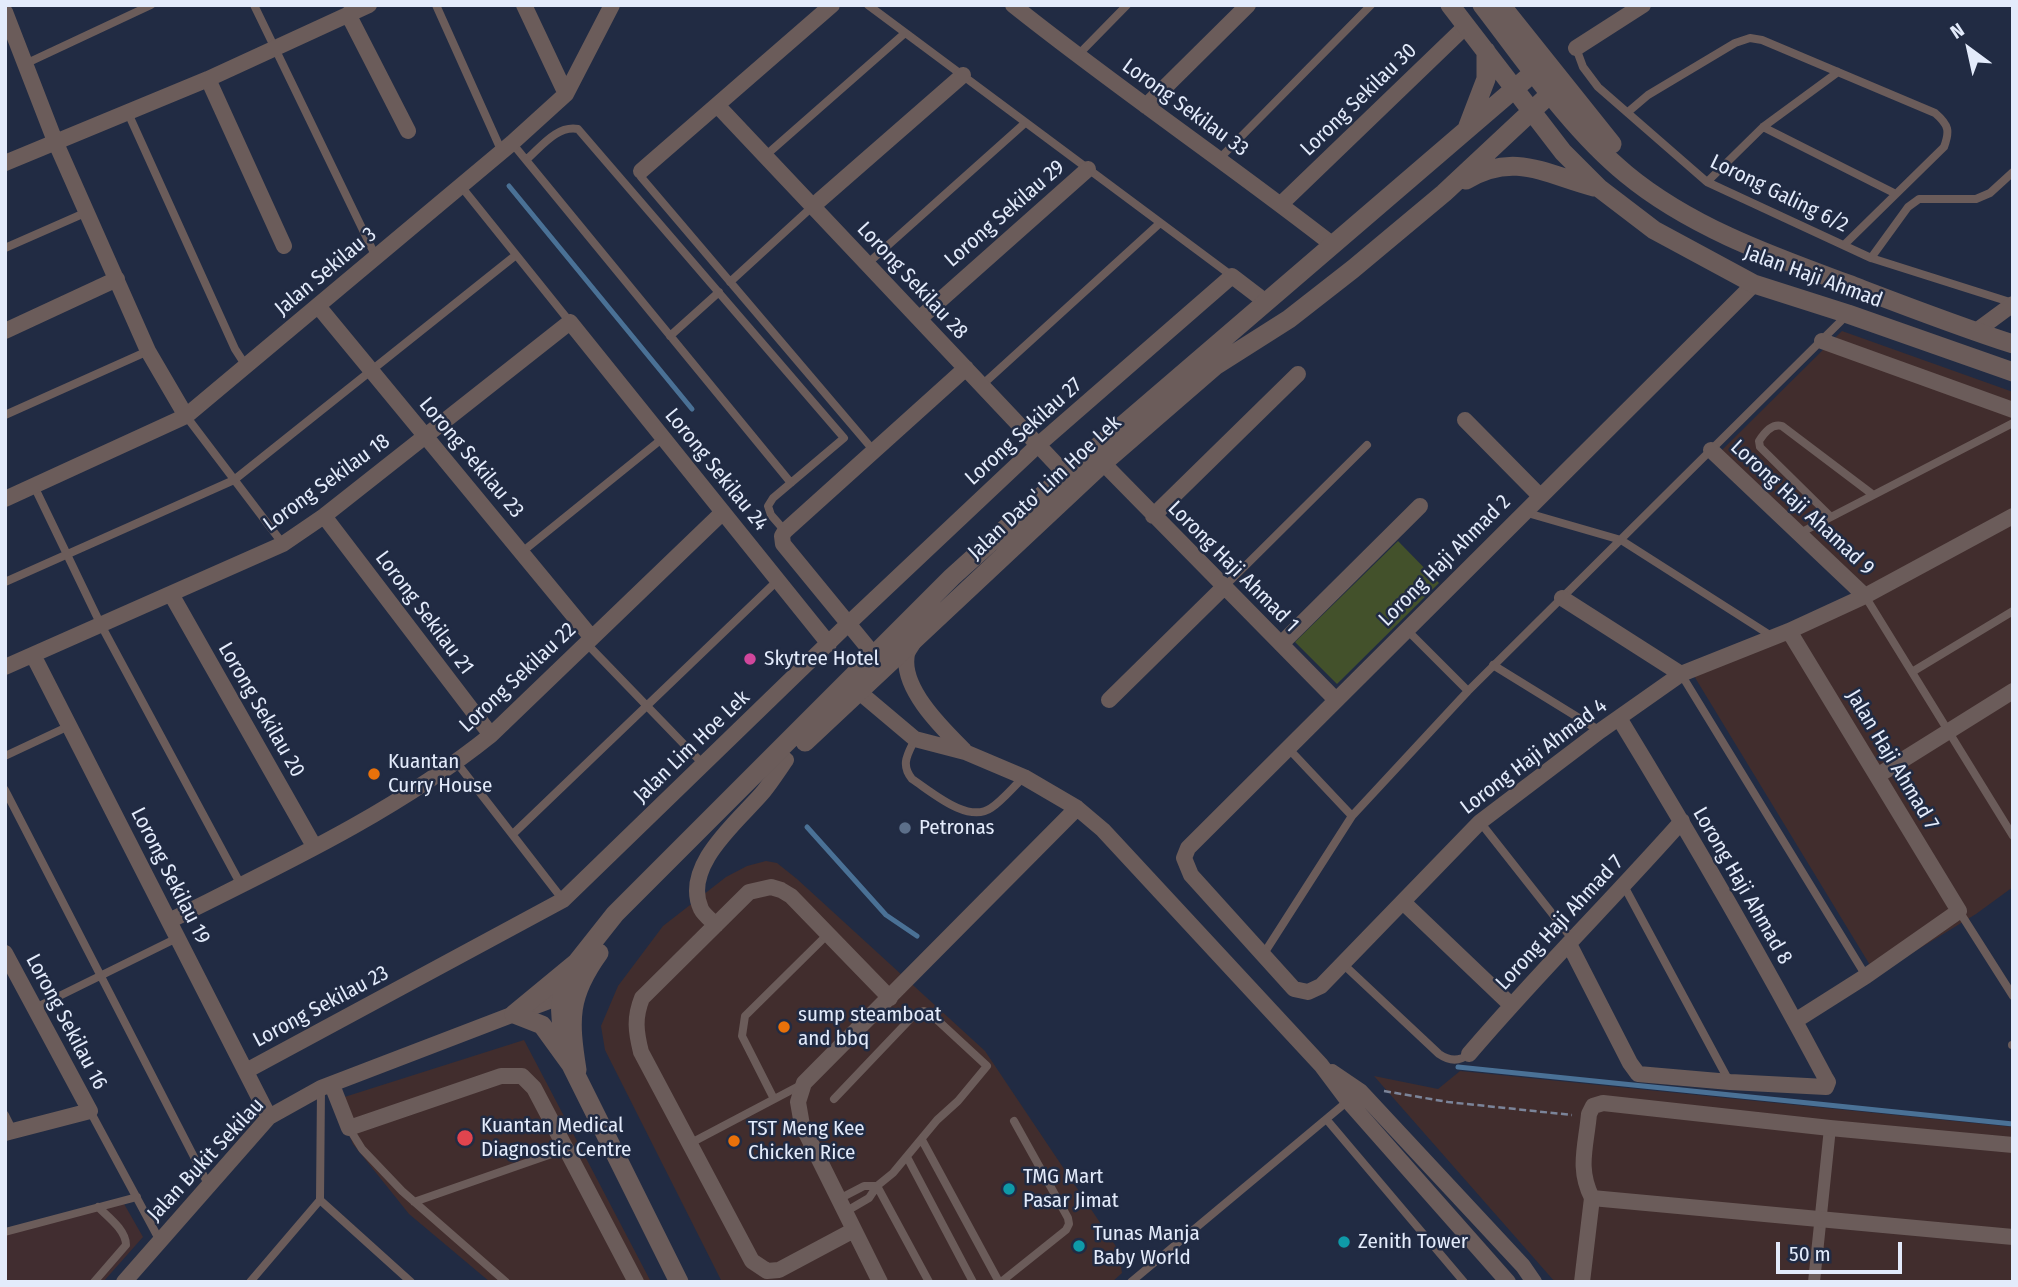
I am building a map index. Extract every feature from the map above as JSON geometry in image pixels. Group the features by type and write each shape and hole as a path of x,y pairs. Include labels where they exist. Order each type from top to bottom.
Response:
{"street":[{"path":"7,157 128,113 369,5"},
{"path":"524,5 566,94"},
{"name":"Jalan Sekilau 3","path":"5,499 186,416 507,147 566,94 612,5"},
{"path":"641,171 832,5"},
{"name":"Lorong Sekilau 33","path":"1013,5 1077,56 1220,158 1333,245"},
{"path":"1146,106 1248,5"},
{"name":"Jalan Haji Ahmad","path":"1450,5 1563,152 1599,188 1654,230 1754,284 2013,372"},
{"name":"Jalan Haji Ahmad","path":"1482,5 1551,93 1607,158 1654,196 1769,254 2013,344"},
{"name":"Jalan Haji Ahmad","path":"1501,5 1594,124 1642,177 1654,196"},
{"path":"1576,48 1643,5"},
{"path":"5,12 55,141 148,351 186,416"},
{"path":"348,14 408,131"},
{"name":"Lorong Sekilau 30","path":"1281,204 1466,26"},
{"path":"1467,131 1486,79 1486,51"},
{"name":"Jalan Dato' Lim Hoe Lek","path":"568,997 600,950 634,908 917,637 1072,480 1266,302 1534,72"},
{"path":"813,206 962,75"},
{"path":"208,79 284,246"},
{"name":"Jalan Dato' Lim Hoe Lek","path":"577,962 615,914 952,577 1072,480 1102,463 1215,366 1289,319 1444,193 1551,93"},
{"name":"Lorong Sekilau 28","path":"717,105 1072,480"},
{"path":"1444,193 1477,173 1510,165 1531,166 1599,188"},
{"name":"Lorong Sekilau 29","path":"919,319 1088,169"},
{"path":"1232,276 1266,302"},
{"name":"Lorong Sekilau 27","path":"849,623 1038,444 1232,276"},
{"path":"5,331 117,279"},
{"name":"Lorong Haji Ahmad 2","path":"1191,875 1184,858 1188,848 1754,284"},
{"path":"1975,332 2013,303"},
{"name":"Lorong Sekilau 23","path":"318,306 522,552 589,641"},
{"name":"Lorong Sekilau 18","path":"5,667 283,544 324,516 570,322"},
{"name":"Lorong Sekilau 24","path":"570,322 829,644"},
{"path":"1822,341 2013,410"},
{"path":"874,655 783,544 782,536 966,368"},
{"path":"1153,516 1297,374"},
{"path":"1465,420 1540,496"},
{"name":"Lorong Haji Ahamad 9","path":"1711,450 1865,596"},
{"name":"Lorong Haji Ahmad 1","path":"1102,463 1335,699"},
{"path":"1281,644 1420,506"},
{"name":"Lorong Sekilau 22","path":"169,921 241,886 399,800 457,763 491,736 723,512"},
{"name":"Lorong Sekilau 21","path":"324,516 491,736"},
{"name":"Lorong Haji Ahmad 4","path":"1191,875 1294,989 1308,992 1321,986 1479,822 1600,731 1682,674 1865,596 2013,516"},
{"path":"1109,700 1224,587"},
{"name":"Lorong Sekilau 20","path":"171,594 314,846"},
{"path":"1562,598 1682,674"},
{"name":"Jalan Lim Hoe Lek","path":"563,900 849,623"},
{"name":"Jalan Haji Ahmad 7","path":"1781,634 1877,776 1959,911"},
{"path":"917,637 907,654 909,675 933,719 965,752"},
{"name":"Lorong Sekilau 19","path":"33,655 269,1117"},
{"path":"859,691 915,738 965,752 1024,777 1077,808 1103,830 1321,1065 1523,1266 1534,1282"},
{"path":"1877,776 2013,691"},
{"name":"Lorong Haji Ahmad 8","path":"1619,718 1682,821 1828,1085 1823,1088 1730,1083"},
{"path":"716,925 701,910 697,893 701,871 723,832 763,792 786,760"},
{"path":"880,1282 802,1125 798,1102 804,1083 1077,808"},
{"name":"Lorong Haji Ahmad 7","path":"1469,1054 1511,1004 1682,821"},
{"path":"854,1230 779,1269 767,1271 760,1268 747,1254 641,1052 635,1030 636,1011 642,998 749,892 771,887 791,897 890,998"},
{"name":"Lorong Sekilau 23","path":"246,1071 563,900"},
{"path":"1403,902 1511,1004"},
{"path":"1795,1021 1866,976 1959,911"},
{"path":"1571,942 1632,1067 1638,1074 1730,1083"},
{"name":"Jalan Dato' Lim Hoe Lek","path":"600,950 586,994 575,1073 679,1282"},
{"name":"Lorong Sekilau 16","path":"5,953 90,1111"},
{"path":"575,1073 560,1014 568,997 577,962"},
{"path":"575,1073 542,1025 514,1014 577,962"},
{"path":"1256,994 1279,972"},
{"name":"Jalan Bukit Sekilau","path":"124,1282 269,1117 326,1087 514,1014 568,997"},
{"path":"326,1087 349,1128 501,1076 522,1076 534,1088 636,1282"},
{"path":"1354,1096 1507,1282"},
{"path":"1583,1282 1592,1198 1584,1183 1583,1171 1589,1117 1593,1106 1603,1103 2013,1145"},
{"path":"9,1132 90,1111"},
{"path":"1814,1282 1830,1128"},
{"path":"1592,1198 2013,1237"}],"lane":[{"path":"24,64 151,5"},
{"path":"254,5 376,257"},
{"path":"436,5 507,147 526,160 791,483"},
{"path":"868,5 1232,276"},
{"path":"1077,56 1128,5"},
{"path":"1220,158 1371,5"},
{"path":"765,156 905,33"},
{"path":"1628,112 1648,95 1735,43 1750,38 1762,40 1936,113 1947,123 1950,133 1944,148 1844,245"},
{"name":"Lorong Galing 6/2","path":"1576,48 1590,78 1707,183 1871,258 2013,303"},
{"path":"1707,183 1763,127 1838,72"},
{"path":"128,113 235,349 246,366"},
{"path":"867,264 1025,123"},
{"path":"526,160 559,131 568,127 578,129 844,438 768,506 771,515 785,531"},
{"path":"1763,127 1896,194"},
{"path":"641,171 641,177 874,451"},
{"path":"1871,258 1908,207 1919,200 1976,199 1990,193 2013,172"},
{"path":"460,186 570,322"},
{"path":"730,282 813,206"},
{"path":"5,248 87,212"},
{"path":"982,385 1160,223"},
{"path":"5,582 234,480 516,255"},
{"path":"670,335 719,292"},
{"path":"1263,955 1352,817 1493,665 1848,314"},
{"path":"5,415 148,351"},
{"path":"186,416 283,544"},
{"path":"1800,533 2013,424"},
{"path":"1830,516 1760,447 1762,436 1773,426 1782,426 1872,494"},
{"path":"522,552 663,438"},
{"path":"1224,587 1367,445"},
{"path":"34,486 101,625 241,886"},
{"path":"1524,512 1621,540 1781,634"},
{"path":"513,834 778,580"},
{"path":"1865,596 2013,836"},
{"path":"1912,671 2013,611"},
{"path":"1406,629 1468,691"},
{"path":"589,641 704,765"},
{"path":"1493,665 1600,731"},
{"path":"1682,674 1866,976"},
{"path":"5,756 69,726"},
{"path":"915,738 905,762 906,772 912,779 966,813 979,814 991,808 1024,777"},
{"path":"1287,747 1352,817"},
{"path":"457,763 563,900"},
{"path":"5,790 209,1186"},
{"path":"1479,822 1571,942"},
{"path":"1624,886 1730,1083"},
{"path":"1959,911 2013,996"},
{"path":"774,1099 742,1036 745,1016 828,934"},
{"path":"35,1008 177,937"},
{"path":"1343,964 1439,1054 1451,1060 1469,1054"},
{"path":"834,1100 914,1015 924,1011 987,1066 869,1198 842,1205"},
{"path":"689,1144 804,1083"},
{"path":"250,1282 320,1200 326,1087"},
{"path":"1131,1282 1354,1096"},
{"path":"90,1111 160,1241"},
{"path":"5,1115 9,1132"},
{"path":"1326,1120 1464,1282"},
{"path":"922,1140 1000,1282 1066,1230 1069,1224 1014,1121"},
{"path":"349,1128 362,1149 414,1202 506,1282"},
{"path":"414,1202 566,1149"},
{"path":"907,1157 973,1282"},
{"path":"842,1205 864,1186 877,1186"},
{"path":"864,1186 869,1198"},
{"path":"877,1186 929,1282"},
{"path":"5,1232 137,1197"},
{"path":"320,1200 411,1282"},
{"path":"93,1282 126,1245 126,1239 119,1229 98,1208"}],"path":[{"path":"1354,1096 1384,1091 1448,1102 1589,1117"}],"shaded area":[{"path":"1842,331 2013,392 2013,887 1976,914 1876,975 1691,671 1875,595 1722,450"},
{"path":"766,861 777,863 797,879 985,1051 1119,1251 1122,1273 1112,1282 722,1282 605,1050 601,1026 618,986 663,926 726,877 747,866"},
{"path":"524,1040 651,1282 490,1282 409,1214 353,1144 335,1100"},
{"path":"1460,1071 2013,1127 2013,1282 1555,1282 1374,1076 1438,1089"},
{"path":"123,1202 143,1237 103,1282 5,1282 5,1235"}],"green space":[{"path":"1398,541 1439,583 1337,684 1295,642"}],"waterway":[{"path":"509,186 692,409"},
{"path":"807,827 886,915 917,936"},
{"path":"1458,1067 2013,1124"}],"place":[{"name":"Skytree Hotel","path":"750,659"},
{"name":"Kuantan Curry House","path":"374,774"},
{"name":"Petronas","path":"905,828"},
{"name":"sump steamboat and bbq","path":"784,1027"},
{"name":"Kuantan Medical Diagnostic Centre","path":"465,1138"},
{"name":"TST Meng Kee Chicken Rice","path":"734,1141"},
{"name":"TMG Mart Pasar Jimat","path":"1009,1189"},
{"name":"Zenith Tower","path":"1344,1242"},
{"name":"Tunas Manja Baby World","path":"1079,1246"}]}
